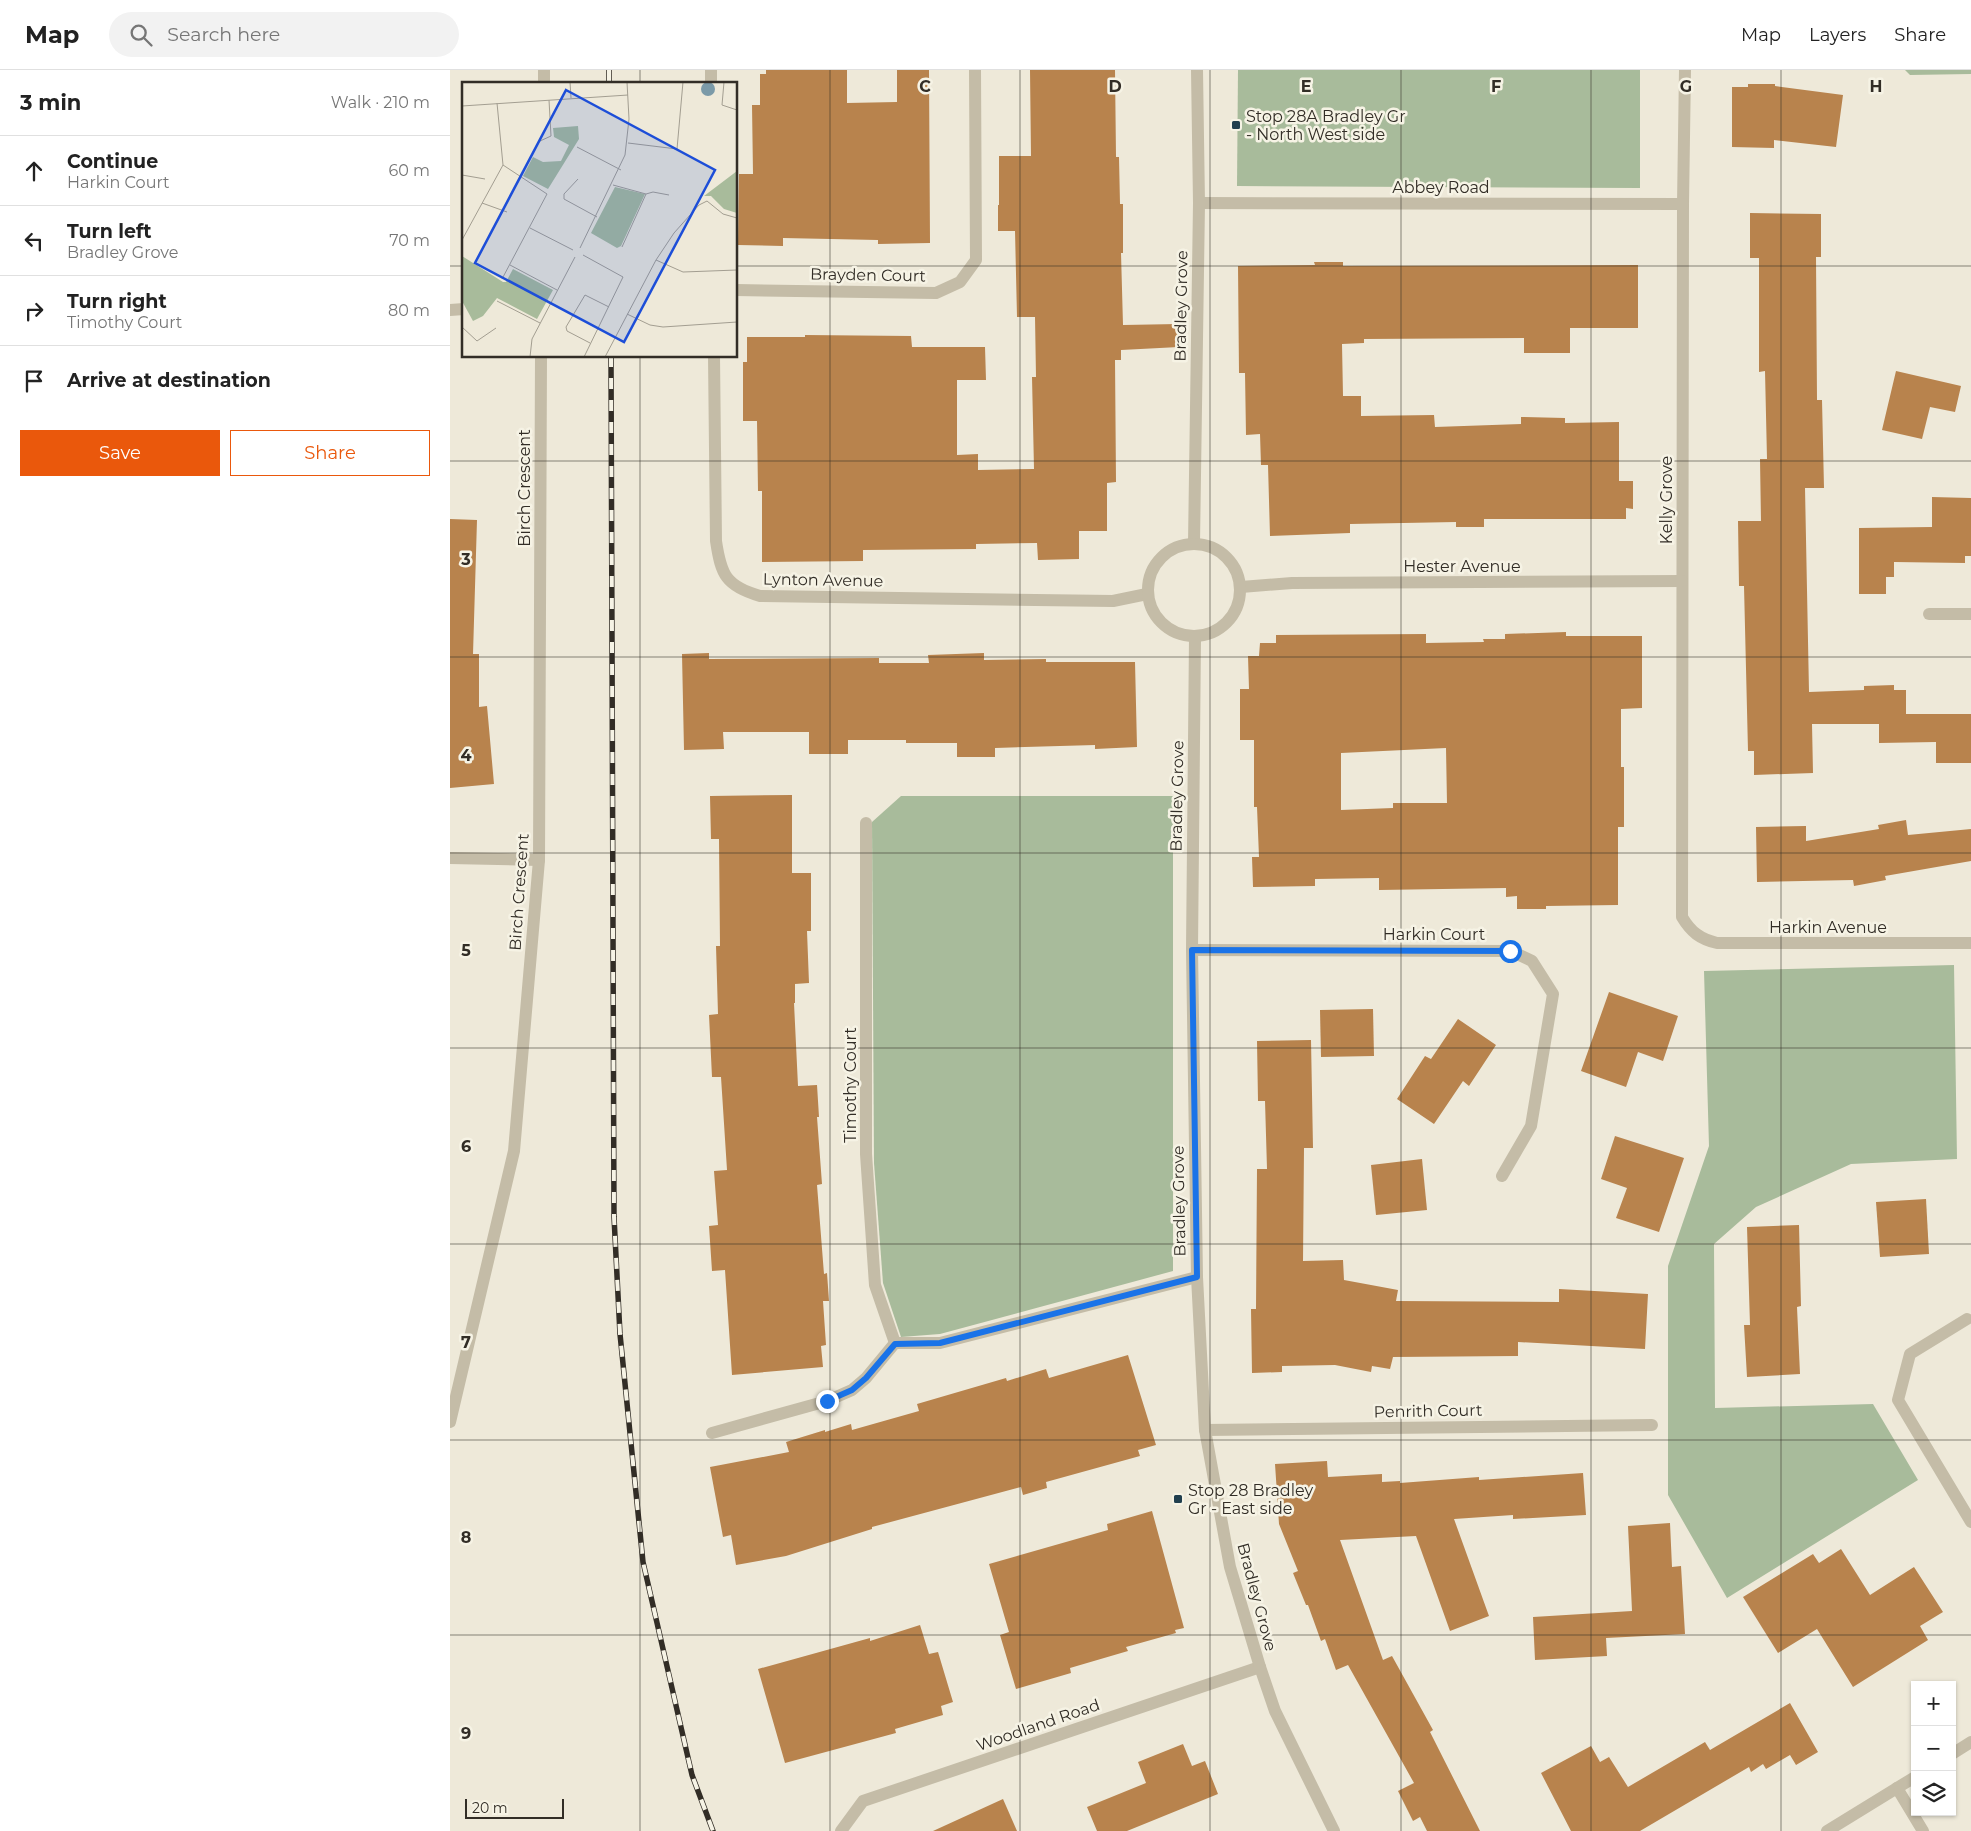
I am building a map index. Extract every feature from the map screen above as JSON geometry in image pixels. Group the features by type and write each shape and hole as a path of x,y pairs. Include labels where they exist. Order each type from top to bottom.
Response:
{"street":[{"name":"Brayden Court","path":"738,290 936,293 960,282 976,260 975,70"},
{"name":"Bradley Grove","path":"1194,543 1199,203 1197,70"},
{"name":"Kelly Grove","path":"1685,70 1681,906 1682,917 1689,928"},
{"name":"Abbey Road","path":"1199,203 1683,204"},
{"name":"Birch Crescent","path":"450,1422 514,1151 539,860 541,358"},
{"name":"Lynton Avenue","path":"714,358 716,541 719,562 729,582 743,591 760,596 1113,600 1147,594"},
{"path":"1194,543 1213,547 1223,553 1235,567 1241,586 1239,605 1231,619 1216,632 1195,637 1176,634 1159,622 1151,610 1147,594 1148,579 1156,563 1172,549 1194,543"},
{"name":"Hester Avenue","path":"1241,586 1292,583 1682,582"},
{"path":"1929,614 1971,614"},
{"name":"Bradley Grove","path":"1195,637 1192,950 1197,1277 1205,1430 1230,1567 1260,1667 1275,1711 1334,1831"},
{"name":"Timothy Court","path":"866,823 866,1154 875,1285 895,1344"},
{"path":"450,858 539,860"},
{"name":"Harkin Avenue","path":"1689,928 1702,939 1717,943 1971,943"},
{"name":"Harkin Court","path":"1192,950 1510,951 1532,961 1553,994 1531,1126 1502,1176"},
{"path":"712,1433 827,1401 852,1390 866,1378 895,1344 940,1343 1197,1277"},
{"path":"1967,1319 1910,1354 1898,1400 1971,1522"},
{"name":"Penrith Court","path":"1205,1430 1652,1425"},
{"name":"Woodland Road","path":"841,1831 863,1801 1260,1667"},
{"path":"1956,1751 1971,1742"},
{"path":"1827,1831 1911,1779"},
{"path":"1897,1788 1923,1831"}],"green space":[{"path":"1238,70 1640,70 1640,188 1237,186"},
{"path":"1905,70 1971,70 1971,74 1910,75"},
{"path":"901,796 1173,796 1173,1271 940,1334 901,1337 883,1283 874,1163 872,822"},
{"path":"1954,965 1957,1159 1851,1164 1756,1207 1714,1244 1715,1408 1873,1404 1918,1480 1727,1598 1668,1495 1668,1266 1709,1146 1704,971"}],"building":[{"path":"766,70 847,70 847,103 897,102 897,70 929,70 930,243 878,244 878,240 783,238 783,246 738,245 739,174 753,174 752,105 760,105 760,74 766,74"},
{"path":"1030,70 1115,70 1116,157 1119,157 1120,204 1123,204 1123,253 1121,253 1123,325 1178,324 1179,347 1121,350 1121,360 1115,360 1116,482 1107,483 1107,531 1079,531 1079,559 1038,560 1037,543 976,544 976,549 863,550 863,561 762,562 762,491 758,491 757,421 743,421 743,362 747,362 747,337 805,337 805,335 911,336 912,347 985,347 986,380 957,380 957,455 978,454 978,470 1034,469 1032,377 1036,377 1035,317 1017,317 1015,231 998,231 999,156 1031,156"},
{"path":"1748,84 1775,84 1775,86 1843,95 1836,147 1774,140 1774,148 1732,147 1732,87 1748,87"},
{"path":"1750,213 1821,214 1821,257 1816,257 1817,400 1822,400 1824,488 1805,488 1809,692 1864,690 1864,686 1894,685 1894,690 1906,690 1906,714 1971,714 1971,763 1936,763 1936,742 1879,743 1879,724 1812,724 1813,773 1754,775 1754,751 1748,751 1744,586 1739,586 1738,521 1761,521 1760,459 1767,459 1765,371 1759,372 1759,258 1750,258"},
{"path":"1314,262 1343,262 1343,266 1638,265 1638,328 1570,328 1570,353 1524,353 1524,338 1364,339 1364,343 1342,344 1343,396 1361,396 1361,416 1434,415 1435,427 1521,424 1521,417 1565,418 1565,423 1619,422 1619,481 1633,481 1633,509 1626,508 1626,519 1484,519 1484,527 1456,527 1456,522 1350,524 1350,533 1270,536 1268,465 1261,465 1260,434 1246,435 1245,373 1239,373 1238,266 1315,265"},
{"path":"1896,371 1961,386 1955,412 1930,407 1922,439 1882,430"},
{"path":"1932,497 1971,498 1971,556 1965,556 1965,563 1894,562 1894,577 1886,577 1886,594 1859,594 1859,528 1932,527"},
{"path":"450,519 477,520 473,654 479,654 479,707 487,706 494,784 450,788"},
{"path":"1566,632 1566,636 1642,636 1642,708 1621,709 1621,767 1624,767 1624,827 1618,827 1618,905 1546,906 1546,909 1517,909 1517,896 1506,897 1506,888 1379,890 1379,878 1315,879 1315,886 1253,887 1252,857 1259,857 1257,807 1254,807 1254,740 1240,740 1240,689 1249,689 1248,656 1259,656 1260,643 1276,643 1276,635 1426,634 1426,643 1484,642 1483,639 1505,639 1505,634","holes":["1446,748 1447,803 1393,803 1393,808 1341,810 1341,753"]},
{"path":"709,653 709,659 879,658 879,663 929,663 928,655 984,653 984,660 1046,659 1046,662 1135,662 1137,747 1095,749 1095,745 995,748 995,757 957,757 957,743 906,743 906,740 848,740 848,754 809,754 809,732 723,732 724,749 684,750 682,654"},
{"path":"792,795 792,873 811,873 811,931 807,931 809,983 795,984 794,1003 798,1086 817,1085 819,1117 817,1117 822,1184 817,1185 824,1274 827,1273 829,1301 823,1301 826,1345 821,1346 823,1367 732,1375 725,1270 712,1271 709,1226 718,1225 714,1171 727,1170 721,1077 712,1077 709,1015 718,1014 716,946 720,946 719,839 711,839 710,796"},
{"path":"1906,820 1908,835 1971,829 1971,861 1885,876 1886,880 1854,886 1853,880 1757,882 1756,827 1806,826 1806,841 1879,829 1878,825"},
{"path":"1609,992 1678,1016 1663,1061 1638,1052 1626,1087 1581,1071"},
{"path":"1373,1009 1374,1056 1321,1057 1320,1010"},
{"path":"1458,1019 1496,1045 1469,1086 1463,1081 1434,1124 1397,1099 1425,1056 1431,1059"},
{"path":"1311,1040 1313,1148 1304,1148 1303,1261 1343,1260 1344,1280 1398,1290 1396,1301 1559,1302 1559,1289 1648,1294 1645,1349 1518,1342 1518,1356 1393,1357 1390,1369 1372,1366 1371,1372 1335,1365 1282,1366 1282,1372 1252,1373 1251,1309 1256,1309 1257,1169 1267,1169 1265,1101 1258,1101 1257,1041"},
{"path":"1615,1136 1684,1158 1659,1232 1616,1218 1627,1188 1601,1179"},
{"path":"1422,1159 1427,1210 1376,1215 1371,1165"},
{"path":"1926,1199 1929,1254 1880,1257 1876,1202"},
{"path":"1799,1225 1801,1306 1797,1307 1800,1374 1747,1377 1744,1325 1750,1325 1747,1227"},
{"path":"1128,1355 1156,1445 1138,1450 1140,1456 1046,1482 1047,1488 1023,1495 1021,1487 872,1527 872,1529 786,1556 736,1565 731,1535 723,1537 710,1467 789,1452 786,1442 851,1424 852,1430 919,1411 917,1404 1006,1378 1007,1381 1046,1369 1049,1378"},
{"path":"1327,1461 1328,1477 1382,1474 1382,1482 1400,1481 1400,1483 1479,1477 1479,1480 1583,1473 1586,1515 1513,1519 1513,1515 1454,1519 1489,1616 1450,1631 1416,1536 1340,1540 1383,1660 1392,1656 1433,1730 1430,1732 1480,1831 1427,1831 1420,1817 1413,1821 1398,1791 1414,1783 1348,1665 1336,1670 1325,1639 1321,1641 1308,1605 1306,1605 1293,1573 1298,1571 1279,1524 1275,1464"},
{"path":"1152,1511 1184,1628 1175,1630 1176,1633 1126,1647 1128,1651 1070,1668 1071,1673 1016,1689 1000,1635 1009,1632 989,1564 1108,1530 1107,1524"},
{"path":"1670,1523 1672,1567 1681,1566 1685,1634 1606,1638 1607,1656 1535,1660 1533,1617 1632,1611 1628,1526"},
{"path":"1841,1549 1870,1595 1914,1567 1943,1612 1920,1626 1928,1640 1853,1687 1817,1629 1778,1653 1743,1597 1813,1554 1819,1563"},
{"path":"920,1625 929,1654 938,1652 953,1702 941,1706 943,1715 895,1729 896,1733 785,1763 758,1669 870,1638 870,1641"},
{"path":"1790,1703 1818,1752 1796,1765 1790,1755 1766,1769 1763,1764 1751,1772 1749,1767 1640,1831 1571,1831 1541,1773 1591,1746 1600,1762 1609,1757 1628,1787 1705,1742 1710,1750"},
{"path":"1183,1744 1192,1766 1205,1761 1218,1794 1127,1831 1097,1831 1087,1807 1146,1783 1138,1762"},
{"path":"1003,1799 1017,1831 933,1831"}],"railway":[{"path":"609,70 609,82"},
{"path":"611,358 614,1217 620,1334 643,1562 692,1775 713,1831"}],"place":[{"name":"Stop 28A Bradley Gr - North West side","path":"1236,125"},
{"name":"Stop 28 Bradley Gr - East side","path":"1178,1499"}],"route":[{"path":"827,1401 852,1390 866,1378 895,1344 940,1343 1197,1277 1192,950 1510,951"}]}
